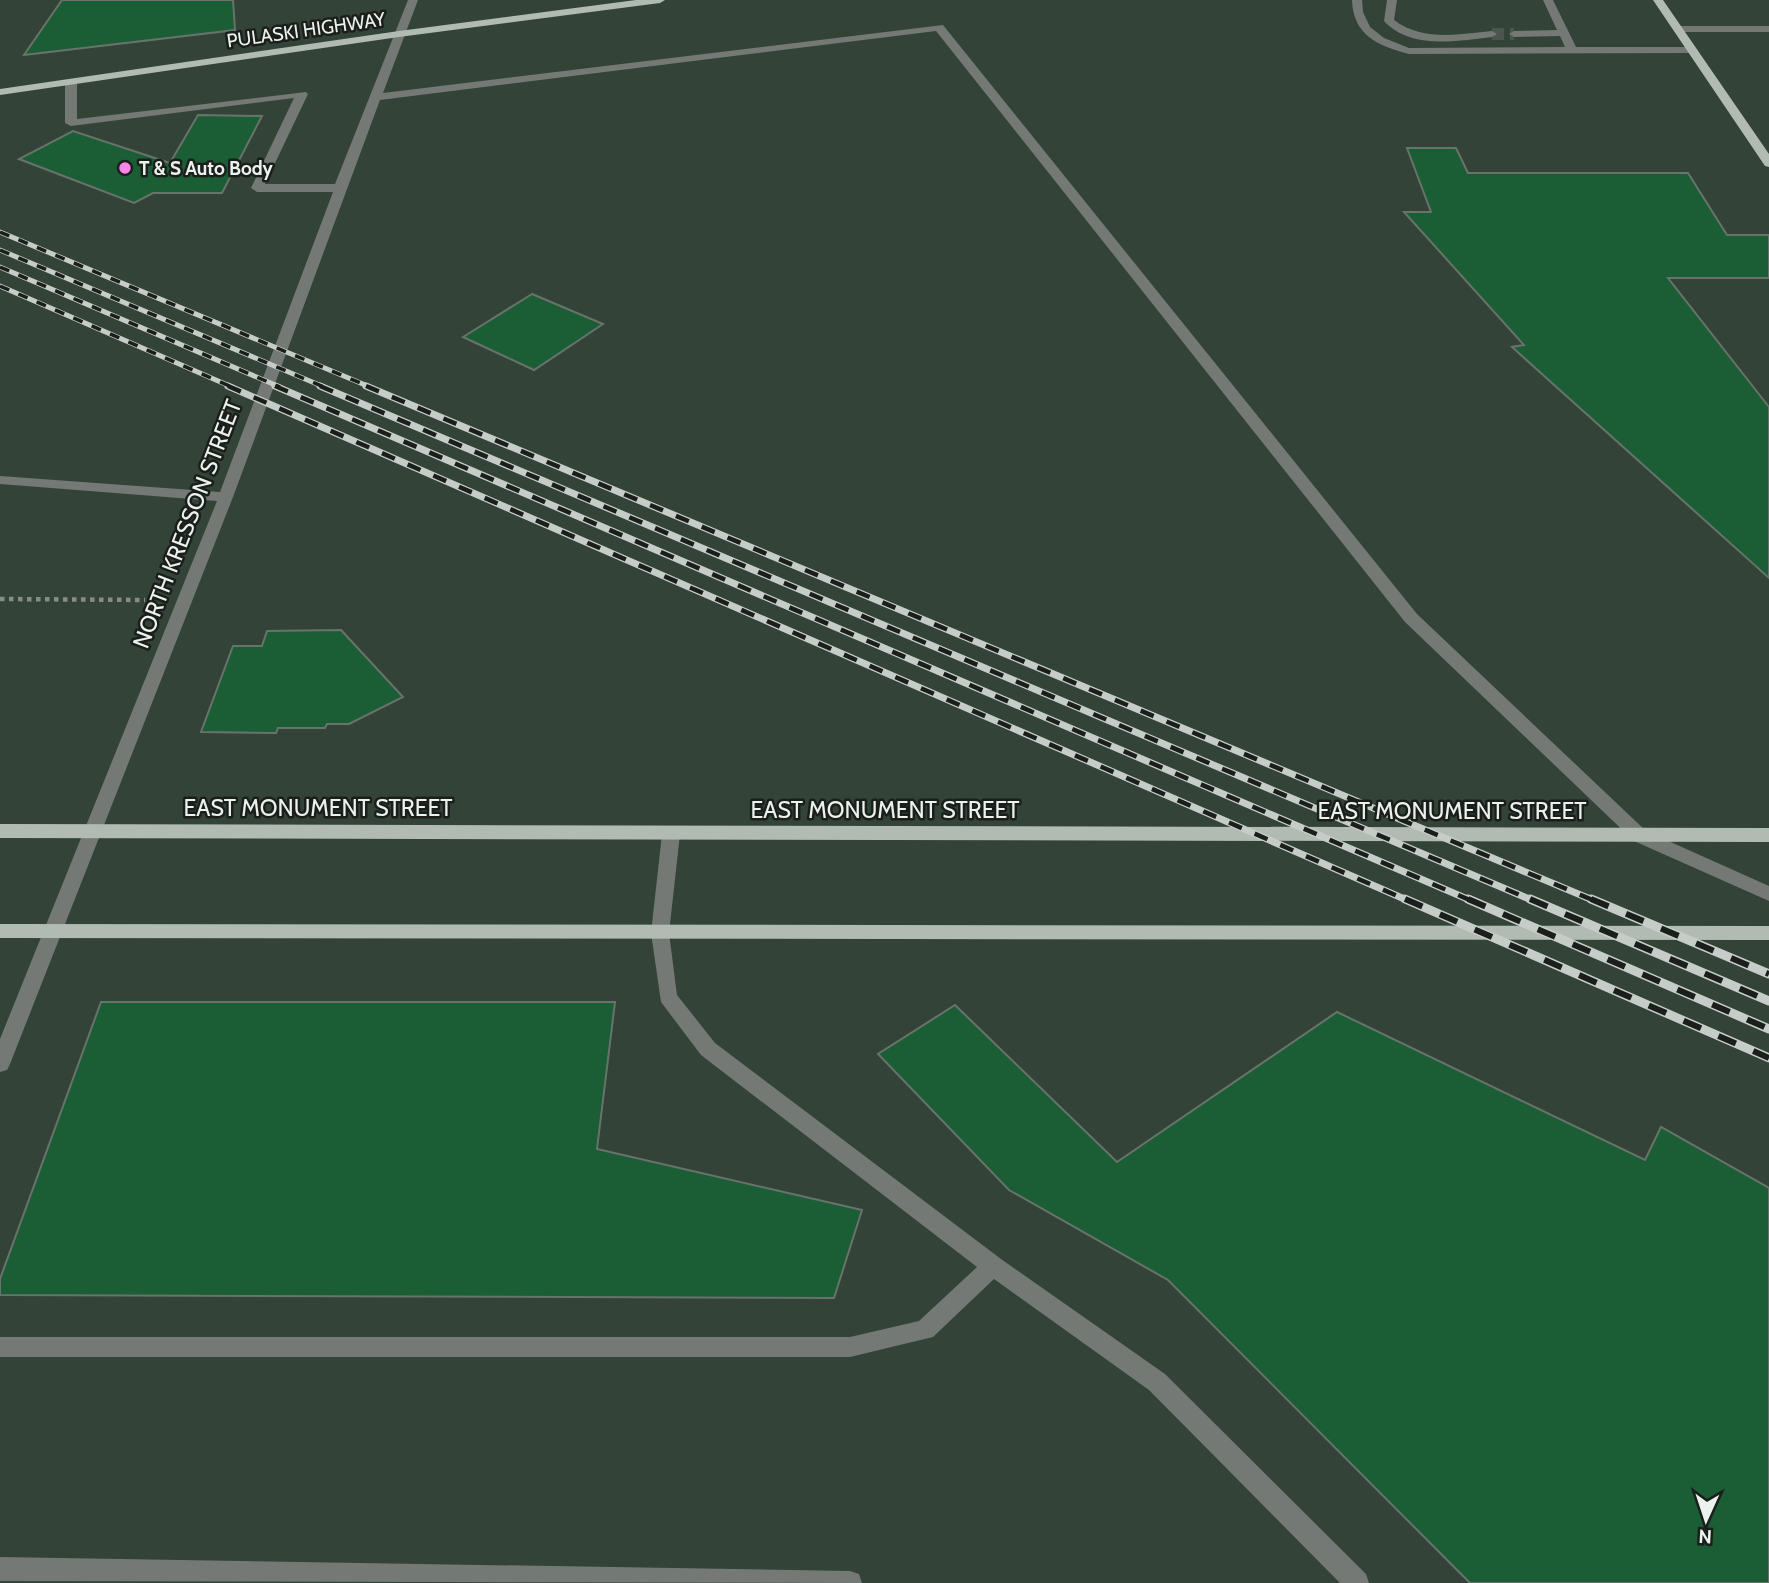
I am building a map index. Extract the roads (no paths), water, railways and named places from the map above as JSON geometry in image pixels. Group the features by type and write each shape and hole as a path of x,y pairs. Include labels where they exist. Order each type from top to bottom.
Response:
{"main road":[{"name":"PULASKI HIGHWAY","path":"0,92 399,34 660,0"},
{"path":"1658,0 1769,163"},
{"name":"EAST MONUMENT STREET","path":"0,831 1769,835"},
{"path":"0,931 1769,933"}],"street":[{"name":"NORTH KRESSON STREET","path":"0,1064 226,497 340,188 413,0"},
{"path":"1357,0 1356,9 1364,30 1383,45 1409,51 1693,50"},
{"path":"1392,0 1389,21 1399,31 1446,38 1492,34"},
{"path":"1548,0 1571,50"},
{"path":"375,97 939,27 1411,618 1640,836 1769,894"},
{"path":"1678,29 1769,29"},
{"path":"1514,34 1563,33"},
{"path":"71,82 71,123 302,94 257,188 340,188"},
{"path":"0,480 226,497"},
{"path":"671,834 660,933 668,997 708,1049 993,1266 1157,1382 1357,1583"},
{"path":"0,1348 850,1347 925,1330 993,1266"},
{"path":"0,1569 850,1583"}],"tunnel":[{"path":"1492,34 1514,34"}],"railway":[{"path":"0,232 370,387"},
{"path":"0,250 324,387"},
{"path":"0,267 280,387"},
{"path":"0,286 232,387"},
{"path":"228,386 1409,901"},
{"path":"275,386 1472,901"},
{"path":"320,386 1534,901"},
{"path":"366,386 1595,901"},
{"path":"1405,899 1769,1058"},
{"path":"1468,899 1769,1029"},
{"path":"1530,899 1769,1001"},
{"path":"1591,899 1769,974"}],"place":[{"name":"T & S Auto Body","path":"125,168"}]}
